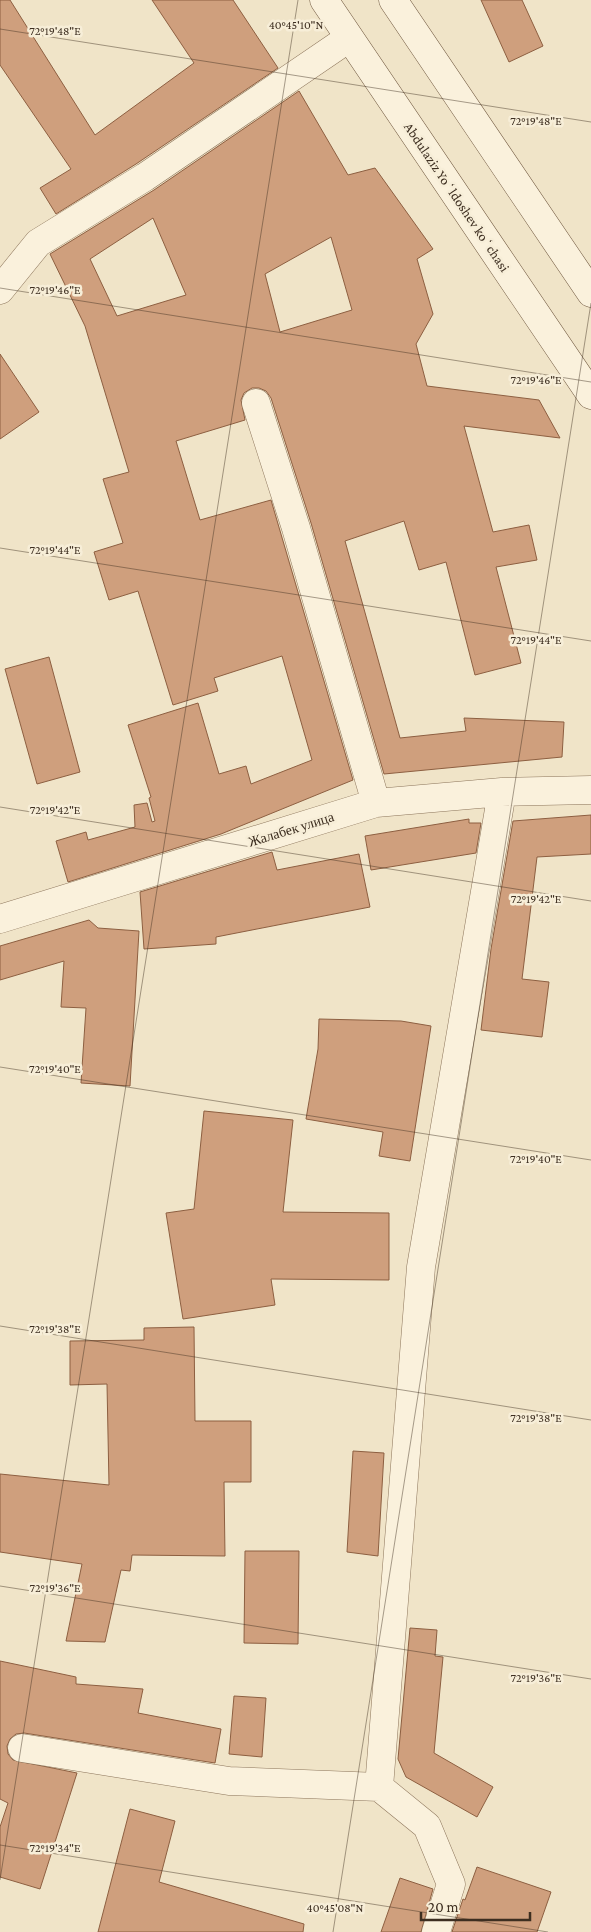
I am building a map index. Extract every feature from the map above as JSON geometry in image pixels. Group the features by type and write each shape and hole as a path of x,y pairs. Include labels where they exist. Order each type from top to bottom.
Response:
{"street":[{"name":"Abdulaziz Yoʻldoshev koʻchasi","path":"324,0 591,395"},
{"path":"394,0 591,293"},
{"path":"0,290 38,242 145,177 349,38"},
{"path":"256,403 296,528 376,803"},
{"name":"Жалабек улица","path":"0,919 376,803 502,792 591,790"},
{"path":"379,1787 421,1267 502,792"},
{"path":"22,1748 229,1781 379,1787 427,1826 451,1884 436,1932"}],"building":[{"path":"0,0 10,0 95,135 194,63 152,0 233,0 278,68 136,164 56,214 40,188 71,169 0,65"},
{"path":"481,0 522,0 543,46 509,62"},
{"path":"299,91 348,175 375,168 433,249 417,259 433,314 416,344 427,386 539,400 560,438 464,426 493,532 529,525 537,560 496,567 521,663 475,675 446,562 419,570 404,521 345,541 400,738 466,731 464,718 564,722 562,757 384,774 311,523 271,398 266,391 252,388 244,393 241,400 245,420 176,441 200,520 271,500 353,780 221,834 68,882 56,841 86,832 88,840 135,827 134,805 147,803 152,822 155,821 149,798 151,797 128,725 198,703 219,774 246,766 251,784 312,760 282,656 214,678 218,691 173,705 138,591 109,600 94,552 123,543 103,479 129,472 85,326 50,254 154,190","holes":["153,218 186,295 117,316 90,259","331,237 352,310 280,332 265,274"]},
{"path":"0,354 39,412 0,439"},
{"path":"49,657 80,772 37,784 5,669"},
{"path":"591,815 591,854 537,857 522,979 549,982 542,1037 481,1030 491,949 513,821"},
{"path":"469,819 469,823 481,823 476,853 371,870 365,836"},
{"path":"272,852 277,870 359,854 370,907 216,937 216,944 144,949 140,892"},
{"path":"89,920 98,928 139,931 130,1086 81,1083 86,1008 61,1007 64,961 0,980 0,946"},
{"path":"319,1019 401,1021 431,1026 410,1161 379,1156 383,1132 306,1119 318,1049"},
{"path":"204,1111 293,1120 283,1212 389,1213 389,1280 271,1279 275,1305 183,1319 166,1213 194,1209"},
{"path":"194,1327 195,1421 251,1421 251,1482 224,1482 225,1556 132,1555 130,1571 121,1570 105,1642 66,1641 82,1564 0,1552 0,1474 109,1485 107,1384 70,1385 70,1341 144,1340 144,1328"},
{"path":"353,1451 384,1453 378,1556 347,1552"},
{"path":"245,1551 299,1551 298,1644 244,1643"},
{"path":"410,1628 437,1630 435,1656 443,1657 434,1753 493,1787 477,1817 406,1777 398,1759"},
{"path":"0,1661 76,1677 76,1684 143,1689 138,1713 221,1729 215,1763 24,1733 16,1734 10,1739 7,1746 8,1754 13,1760 77,1773 40,1889 0,1877 0,1827 8,1803 0,1799"},
{"path":"234,1696 266,1698 262,1757 229,1754"},
{"path":"130,1809 175,1821 159,1882 304,1924 303,1932 98,1932"},
{"path":"477,1867 551,1892 537,1932 452,1932 463,1899 465,1900"},
{"path":"400,1878 433,1889 421,1932 381,1932"}]}
